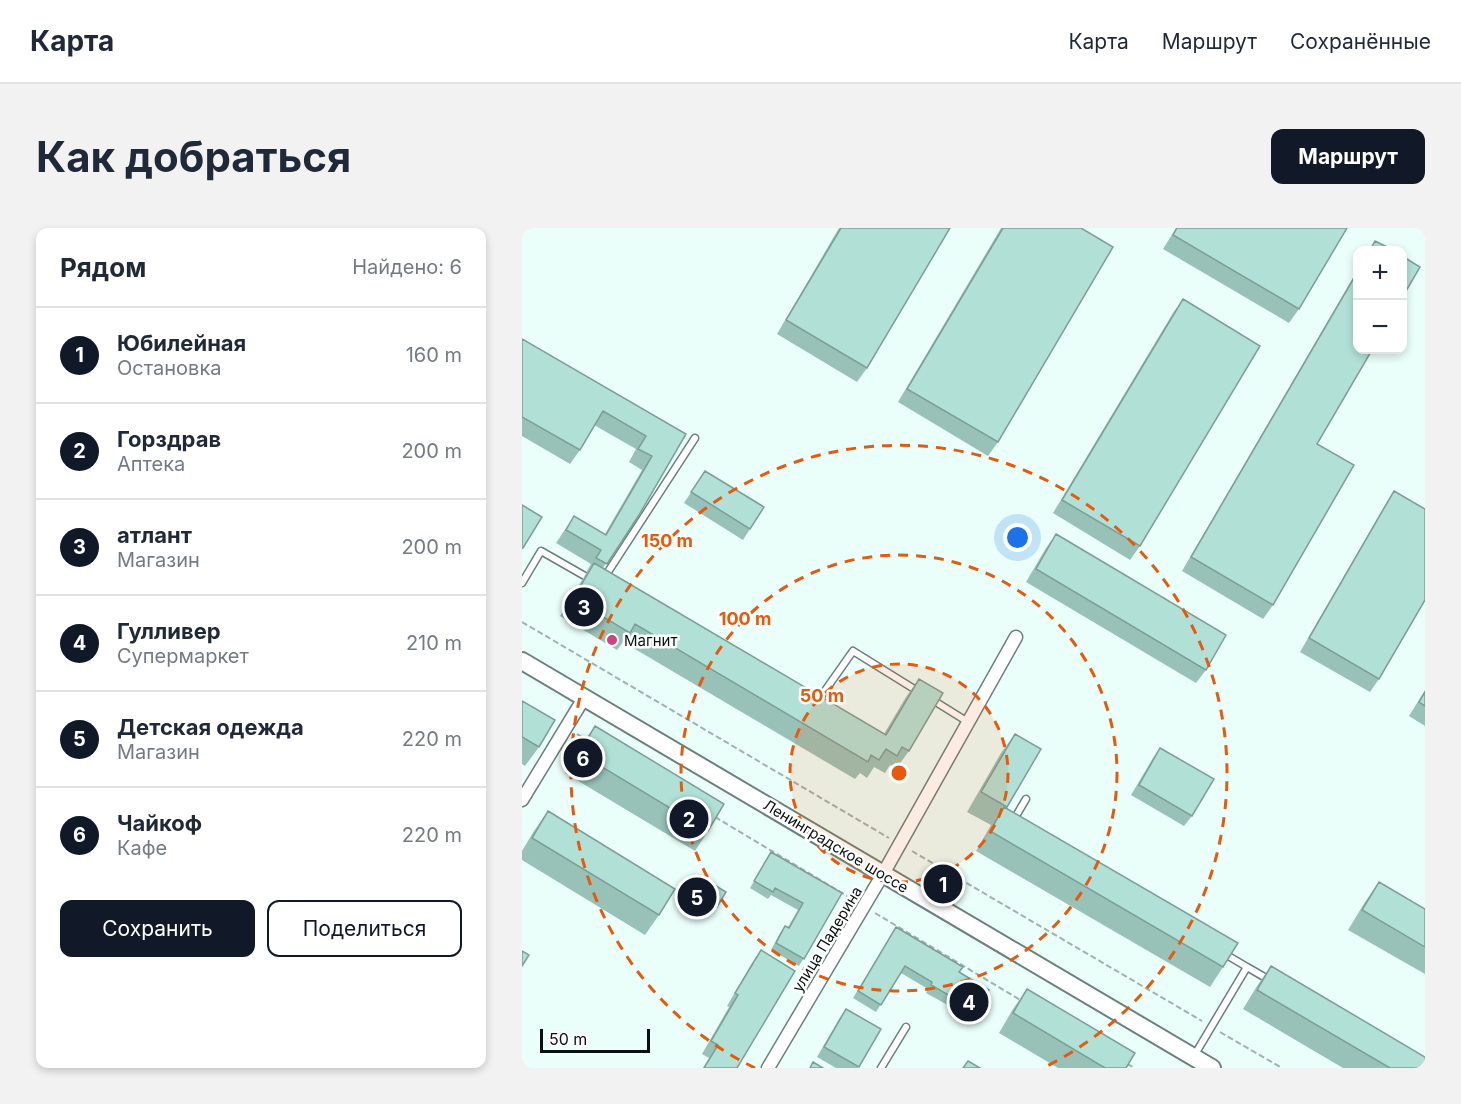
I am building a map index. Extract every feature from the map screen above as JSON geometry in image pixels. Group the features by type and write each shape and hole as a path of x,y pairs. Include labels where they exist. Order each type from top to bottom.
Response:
{"main road":[{"name":"Ленинградское шоссе","path":"522,661 883,874 1189,1063 1212,1068"}],"street":[{"name":"улица Падерина","path":"768,1068 883,874 1016,637"},
{"path":"522,800 584,698"}],"lane":[{"path":"522,583 541,551 599,585 695,438"},
{"path":"813,708 853,651 969,722"},
{"path":"1010,828 1026,799"},
{"path":"1216,949 1278,985"},
{"path":"1189,1063 1247,967"},
{"path":"881,1068 906,1028"}],"path":[{"path":"567,728 587,740"},
{"path":"716,817 1024,1002"},
{"path":"1125,1062 1134,1068"}],"building":[{"path":"841,228 950,228 867,368 786,320"},
{"path":"1003,228 1081,228 1113,247 998,442 907,389"},
{"path":"1177,228 1347,228 1299,309 1173,235"},
{"path":"1375,241 1385,246 1372,246"},
{"path":"1407,259 1420,267 1407,289"},
{"path":"1353,280 1353,354 1370,354 1317,444 1354,465 1273,605 1191,557"},
{"path":"1183,299 1260,346 1140,546 1062,500"},
{"path":"522,339 686,434 639,515 607,564 596,558 601,550 566,530 574,516 606,535 652,456 638,449 646,436 603,411 580,450 522,417"},
{"path":"705,471 764,507 750,529 691,492"},
{"path":"1394,491 1425,509 1425,600 1379,679 1309,638"},
{"path":"522,505 542,517 523,548 522,548"},
{"path":"1056,534 1226,635 1206,670 1036,569"},
{"path":"594,563 886,735 919,679 943,693 909,751 902,747 897,756 886,749 879,760 871,755 868,762 635,624 630,633 573,599"},
{"path":"1425,692 1425,706 1419,702"},
{"path":"522,701 555,720 539,747 522,737"},
{"path":"595,726 724,804 708,831 579,753"},
{"path":"1015,734 1041,749 1007,807 981,792"},
{"path":"1160,748 1214,779 1192,816 1139,785"},
{"path":"1004,807 1238,943 1223,967 990,831"},
{"path":"548,811 675,889 659,915 532,838"},
{"path":"771,852 842,893 804,959 776,943 785,926 789,928 803,903 775,888 773,892 754,881"},
{"path":"703,878 726,892 717,907 694,893"},
{"path":"1379,882 1425,909 1425,947 1362,910"},
{"path":"896,927 963,967 959,972 989,990 976,1011 931,985 932,982 905,966 881,1005 858,991"},
{"path":"761,950 795,971 737,1068 704,1068 718,1045 711,1041 738,995 735,993"},
{"path":"522,951 529,955 522,966"},
{"path":"1271,966 1425,1057 1425,1068 1390,1068 1257,990"},
{"path":"1027,989 1135,1053 1126,1068 1105,1068 1013,1013"},
{"path":"846,1009 881,1029 859,1067 824,1047"},
{"path":"968,1061 980,1068 963,1068"},
{"path":"813,1062 823,1068 810,1068"}],"place":[{"name":"атлант","path":"584,607"},
{"name":"Магнит","path":"612,640"},
{"name":"Чайкоф","path":"583,758"},
{"name":"Горздрав","path":"689,819"},
{"name":"Юбилейная","path":"943,884"},
{"name":"Детская одежда","path":"697,897"},
{"name":"Гулливер","path":"969,1002"}]}
